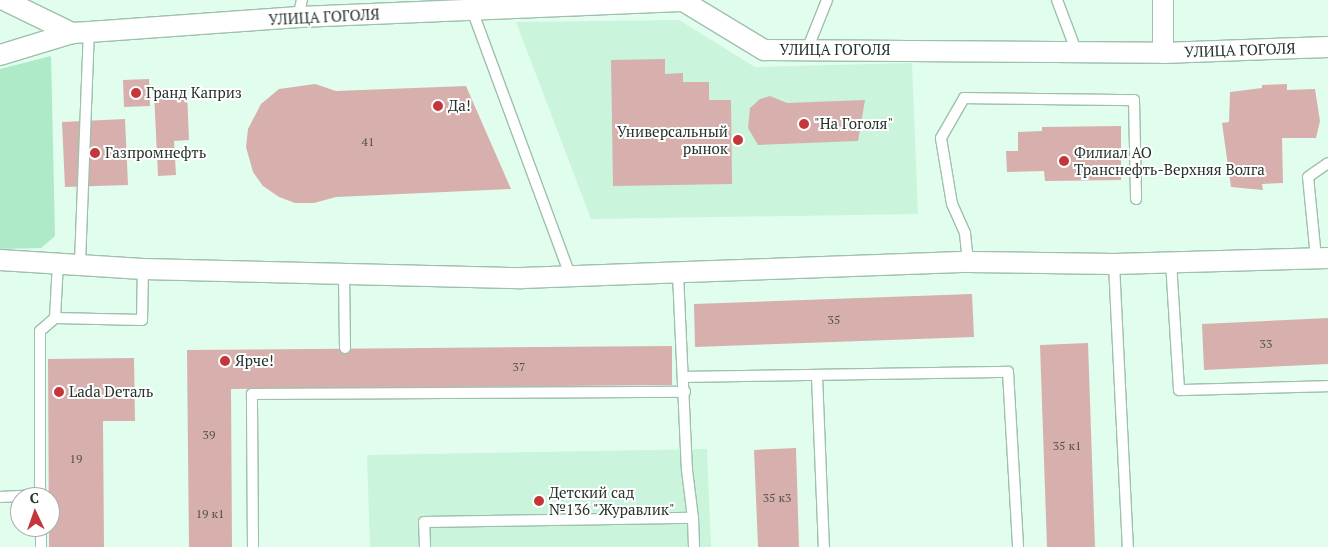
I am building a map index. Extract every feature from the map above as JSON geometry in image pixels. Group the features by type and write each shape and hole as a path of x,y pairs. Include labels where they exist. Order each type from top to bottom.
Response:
{"street":[{"path":"4,0 80,33"},
{"name":"УЛИЦА ГОГОЛЯ","path":"0,55 80,33 300,9 472,10 683,0 764,50 1163,53 1328,47"},
{"path":"1163,0 1163,53"},
{"path":"0,260 80,263 143,269 344,275 571,277 968,262 1114,264 1322,258"}],"lane":[{"path":"807,50 828,0"},
{"path":"1057,0 1077,52"},
{"path":"472,10 571,277"},
{"path":"80,33 80,263"},
{"path":"968,262 965,233 952,204 941,138 964,98 1134,100 1136,199"},
{"path":"1322,258 1308,177 1328,163"},
{"path":"56,318 58,262"},
{"path":"1170,262 1179,390 1328,386"},
{"path":"1114,264 1128,547"},
{"path":"40,487 40,331 56,318 142,320 143,269"},
{"path":"678,274 685,377 687,470 693,518 694,547"},
{"path":"344,275 344,348"},
{"path":"685,377 1008,372 1018,547"},
{"path":"817,376 824,547"},
{"path":"253,547 252,394 345,391 685,392"},
{"path":"425,547 424,522 693,518"}],"shaded area":[{"name":"Универсальный рынок","path":"679,20 755,67 912,63 918,214 591,219 516,22"},
{"path":"51,56 55,236 41,248 0,249 0,69"},
{"name":"Детский сад №136 \"Журавлик\"","path":"707,449 711,547 370,547 367,455"}],"building":[{"path":"665,59 665,74 683,73 683,82 709,82 709,100 731,100 732,184 613,186 611,60"},
{"name":"Гранд Каприз","path":"149,79 150,106 124,107 123,80"},
{"path":"315,84 336,91 466,86 511,189 336,197 314,203 295,203 279,197 263,186 253,172 246,147 248,129 261,104 279,89"},
{"path":"1287,84 1287,90 1315,89 1320,121 1316,138 1282,138 1283,183 1262,184 1263,190 1231,187 1222,123 1229,122 1230,92 1262,88 1262,85"},
{"path":"187,91 189,140 174,141 176,175 158,176 154,93"},
{"name":"\"На Гоголя\"","path":"770,96 787,103 865,100 858,141 758,145 748,128 750,108 760,99"},
{"name":"Газпромнефть","path":"125,119 128,185 65,187 62,122"},
{"name":"Филиал АО Транснефть-Верхняя Волга","path":"1121,126 1121,180 1045,181 1044,171 1007,172 1006,151 1018,151 1018,132 1042,131 1042,127"},
{"path":"972,294 974,337 695,347 694,304"},
{"path":"1328,318 1328,364 1204,370 1202,324"},
{"path":"1088,343 1095,547 1047,547 1040,345"},
{"path":"672,346 672,385 231,389 232,547 189,547 187,350"},
{"path":"134,358 135,421 103,421 104,547 49,547 49,537 60,537 60,487 49,487 48,359"},
{"path":"796,448 799,547 758,547 754,450"}],"place":[{"name":"Гранд Каприз","path":"136,93"},
{"name":"Да!","path":"438,106"},
{"name":"\"На Гоголя\"","path":"804,124"},
{"name":"Универсальный рынок","path":"738,140"},
{"name":"Газпромнефть","path":"95,153"},
{"name":"Филиал АО Транснефть-Верхняя Волга","path":"1064,161"},
{"name":"Ярче!","path":"225,361"},
{"name":"Lada Dеталь","path":"59,392"},
{"name":"Детский сад №136 \"Журавлик\"","path":"539,501"}]}
